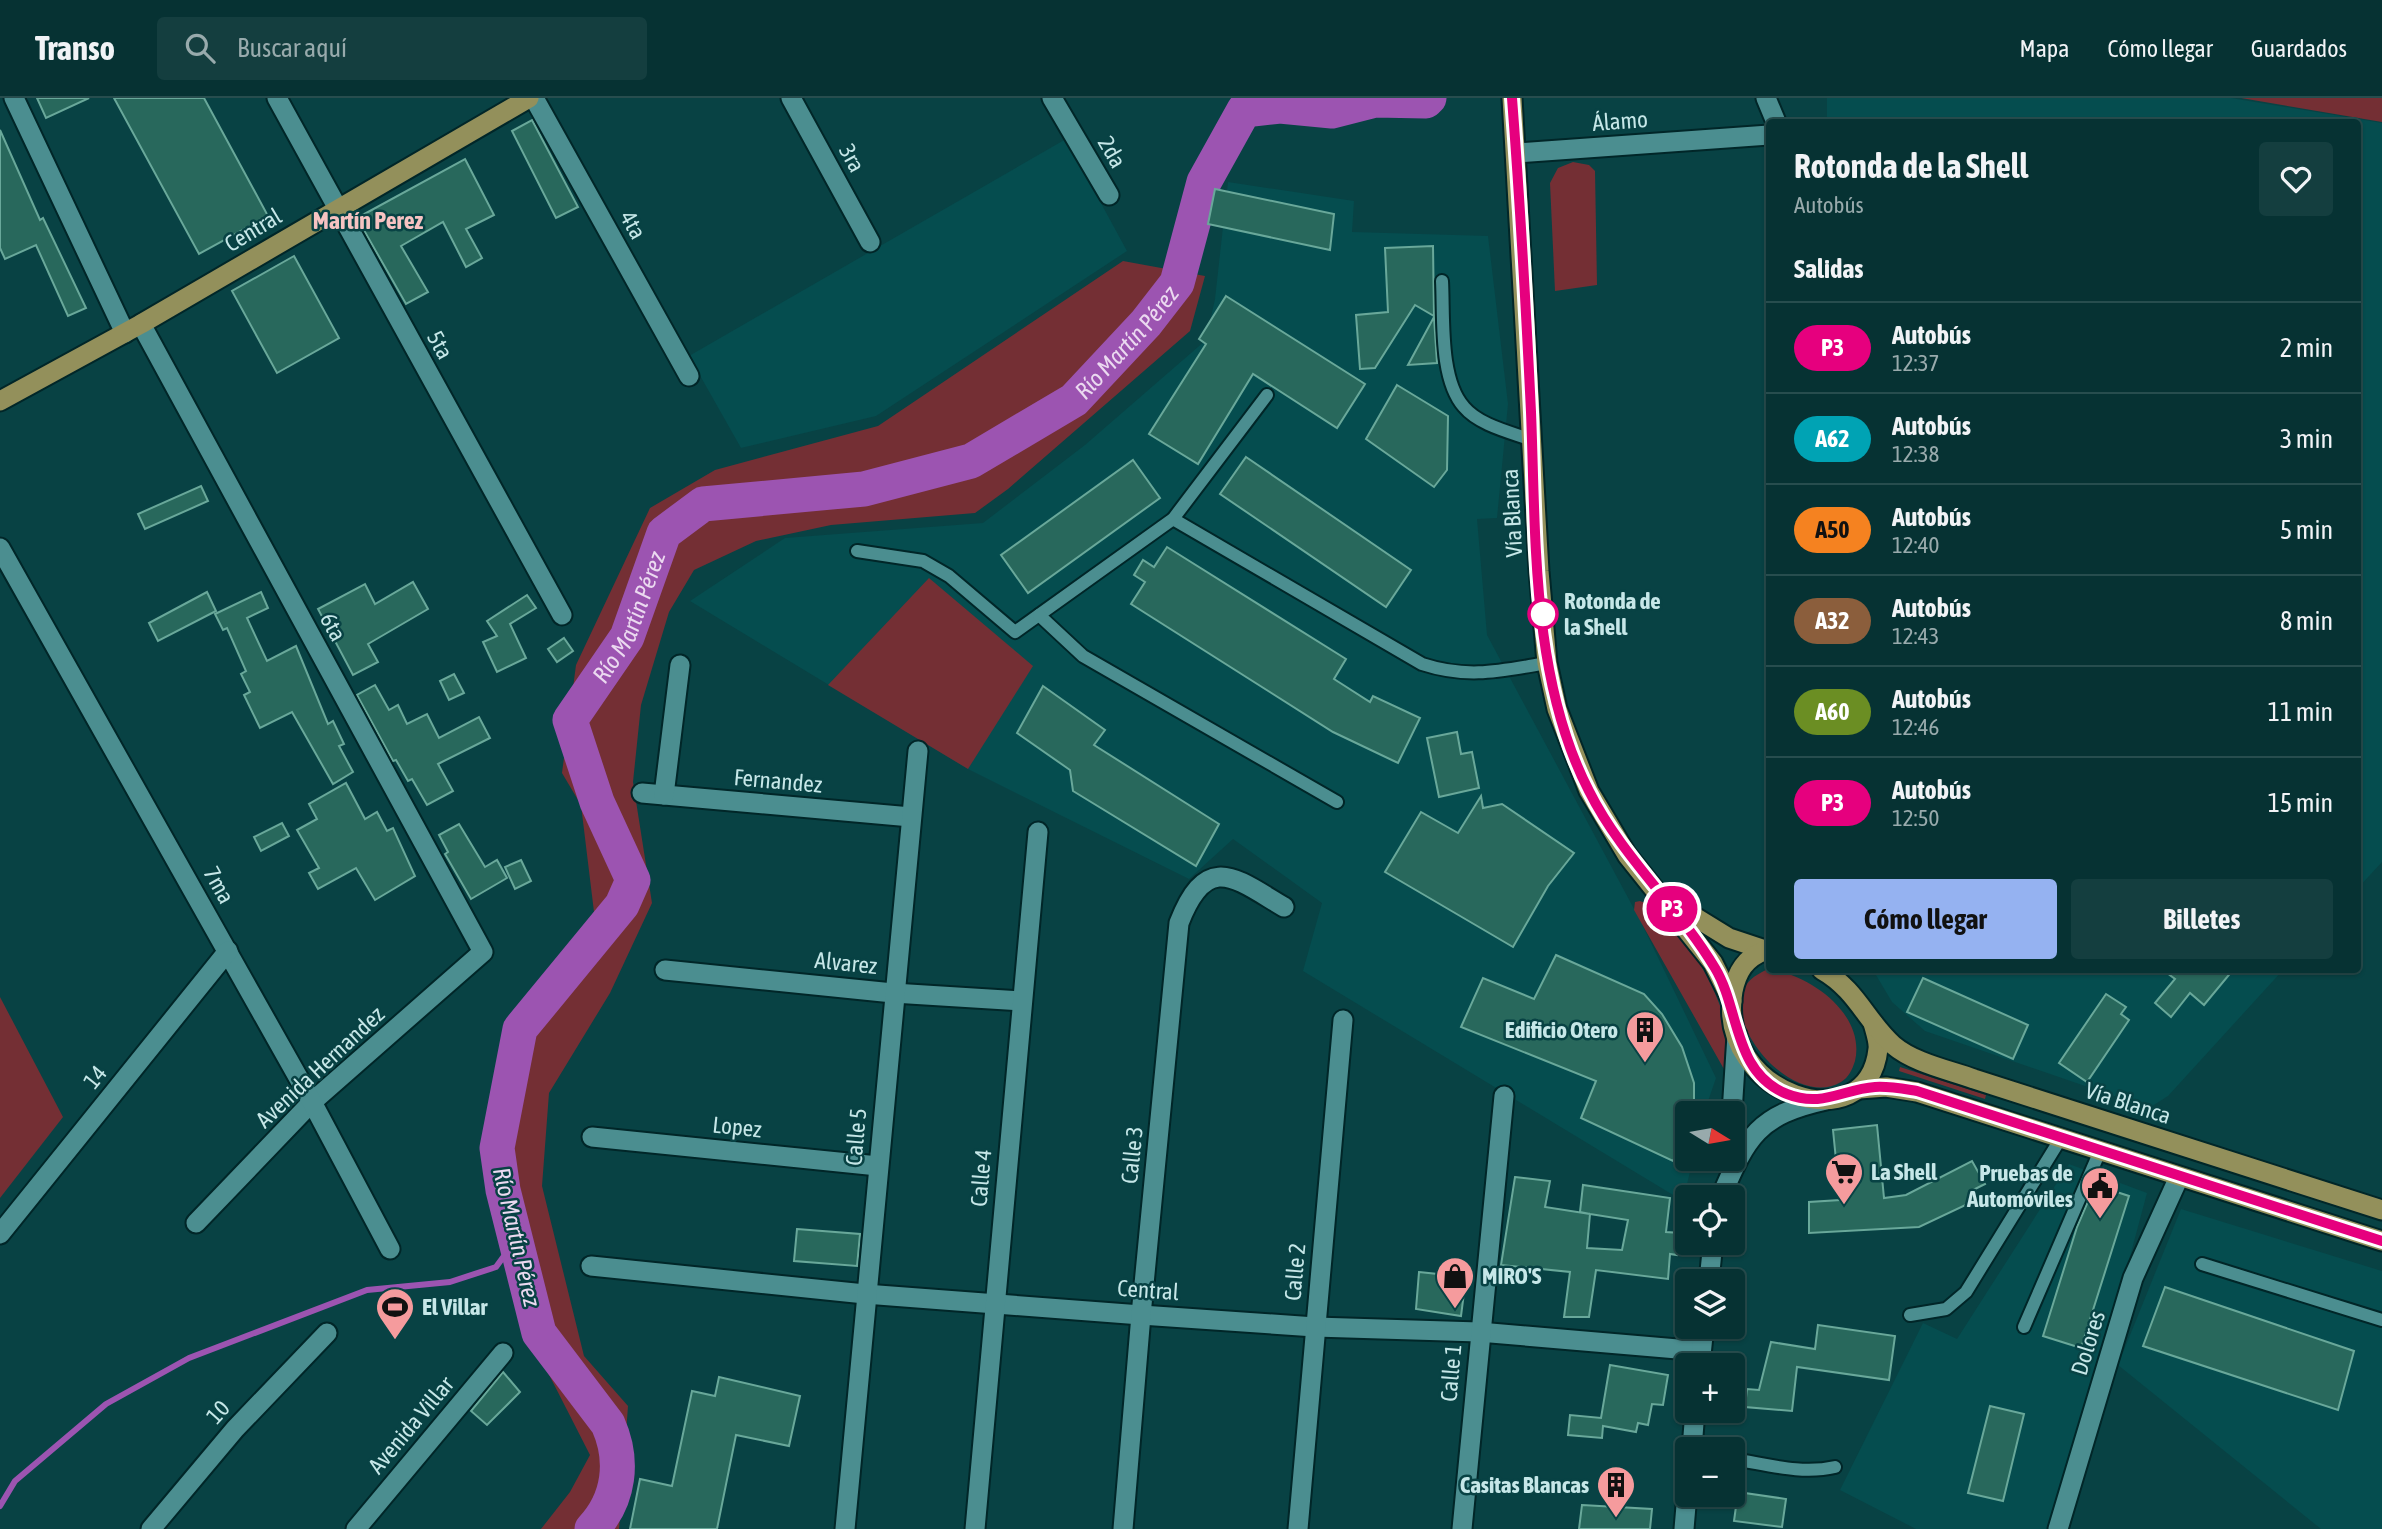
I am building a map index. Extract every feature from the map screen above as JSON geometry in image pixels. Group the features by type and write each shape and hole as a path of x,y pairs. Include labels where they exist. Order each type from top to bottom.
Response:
{"main road":[{"name":"Central","path":"0,401 133,329 532,98"},
{"name":"Vía Blanca","path":"1512,98 1547,663 1557,709 1589,791 1627,855 1662,895 1713,964 1732,1001"},
{"name":"Vía Blanca","path":"1662,895 1728,939 1766,951"},
{"path":"1766,951 1744,962 1735,983 1732,1001 1737,1035 1752,1064 1778,1090 1799,1097 1829,1099 1859,1089 1886,1087 1917,1091 2382,1241"},
{"name":"Vía Blanca","path":"1827,973 1844,984 1893,1045 1938,1066 2382,1210"},
{"path":"1859,1089 1869,1078 1879,1048 1873,1018"}],"street":[{"name":"6ta","path":"14,98 133,329 482,952"},
{"name":"5ta","path":"277,98 562,615"},
{"name":"4ta","path":"532,98 689,376"},
{"name":"3ra","path":"792,98 870,242"},
{"name":"2da","path":"1052,98 1109,195"},
{"path":"1766,98 1775,119"},
{"name":"Álamo","path":"1516,153 1766,135"},
{"name":"7ma","path":"0,548 313,1102 390,1249"},
{"path":"664,795 680,665"},
{"name":"Calle 5","path":"845,1529 893,993 918,751"},
{"name":"Fernandez","path":"642,793 911,817"},
{"name":"Calle 4","path":"975,1529 1038,832"},
{"name":"Calle 3","path":"1124,1529 1140,1315 1179,923 1187,904 1199,888 1219,877 1232,876 1284,907"},
{"name":"14","path":"0,1234 228,951"},
{"name":"Avenida Hernandez","path":"196,1223 313,1102 482,952"},
{"name":"Alvarez","path":"665,970 893,993 1022,1001"},
{"path":"1840,973 1873,1018"},
{"name":"Calle 2","path":"1298,1529 1343,1020"},
{"path":"1733,1101 1737,1035"},
{"name":"Calle 1","path":"1462,1529 1479,1332 1504,1097"},
{"path":"1726,1185 1742,1150 1761,1125 1793,1107 1829,1099"},
{"name":"Lopez","path":"592,1137 878,1166"},
{"name":"Dolores","path":"2057,1529 2133,1278 2179,1177"},
{"name":"Central","path":"591,1266 865,1294 1140,1315 1315,1327 1479,1332 1675,1355"},
{"name":"10","path":"151,1529 235,1429 327,1333"},
{"name":"Avenida Villar","path":"356,1529 503,1353"},
{"path":"1684,1529 1687,1507"}],"lane":[{"path":"1442,281 1449,383 1464,408 1485,422 1532,440"},
{"path":"857,551 923,561 949,576 1015,632 1173,519 1266,395"},
{"path":"1173,519 1422,664 1449,673 1476,675 1547,663"},
{"path":"1039,615 1083,656 1337,802"},
{"path":"1910,1315 1946,1309 1966,1292 2061,1138"},
{"path":"2024,1327 2100,1151"},
{"path":"2202,1264 2382,1320"},
{"path":"1745,1461 1799,1470 1818,1471 1835,1467"}],"shaded area":[{"path":"1827,98 2231,98 2358,119 1827,119"},
{"path":"2241,98 2382,98 2382,122"},
{"path":"2361,120 2382,123 2382,862 2361,885"},
{"path":"1066,139 1127,251 876,416 741,448 689,356"},
{"path":"1573,162 1589,165 1595,171 1597,285 1555,291 1550,183 1558,168"},
{"path":"1228,182 1354,201 1352,232 1488,236 1508,404 1497,518 1477,519 1487,635 1640,920 1716,1078 1708,1101 1675,1101 1675,1171 1690,1171 1687,1185 1675,1185 1675,1196 1303,971 1322,903 1233,839 1189,879 968,769 690,601 785,538 983,523 1085,445 1206,340 1215,299"},
{"path":"1123,261 1205,276 1190,331 1008,489 975,513 831,525 756,541 694,570 669,612 641,705 633,782 652,903 610,993 549,1093 542,1186 584,1356 628,1406 619,1529 541,1529 570,1492 590,1455 541,1359 522,1334 492,1196 527,998 594,912 581,805 562,773 576,665 650,508 715,470 878,426"},
{"path":"929,578 1033,666 968,769 828,685"},
{"path":"1640,901 1669,921 1706,975 1727,1029 1729,1078 1634,910 1635,902"},
{"path":"1766,970 1766,973 1786,973 1831,999 1852,1028 1856,1044 1855,1061 1848,1076 1841,1082 1823,1087 1804,1085 1786,1076 1768,1061 1754,1044 1745,1025 1741,1006 1744,989 1754,977"},
{"path":"1875,973 2280,973 2168,1096 2149,1108 1925,1031 1892,1002"},
{"path":"0,997 63,1117 0,1198"},
{"path":"1900,1067 1986,1095 1985,1099 1899,1071"},
{"path":"2069,1164 2147,1193 2057,1529 1916,1529 1840,1490 1923,1323 1957,1339"},
{"path":"2181,1209 2382,1271 2382,1529 2321,1529 2118,1365"}],"building":[{"path":"37,98 89,98 46,118"},
{"path":"114,98 204,98 268,216 199,254"},
{"path":"532,120 578,207 556,218 512,131"},
{"path":"0,130 40,220 43,218 86,308 68,316 36,245 5,259 0,248"},
{"path":"465,159 494,215 466,229 482,258 466,267 443,222 401,246 428,292 406,304 357,218"},
{"path":"1215,189 1334,214 1330,250 1208,224"},
{"path":"1433,246 1434,316 1415,305 1375,368 1360,369 1356,315 1388,312 1385,248"},
{"path":"294,256 339,338 277,373 232,291"},
{"path":"1226,296 1365,384 1337,428 1253,374 1198,464 1149,434 1206,344 1199,339"},
{"path":"1434,317 1437,363 1408,365"},
{"path":"1397,385 1448,416 1447,470 1434,487 1366,439"},
{"path":"1246,457 1411,570 1386,607 1220,494"},
{"path":"1133,460 1160,498 1028,593 1001,555"},
{"path":"201,486 208,501 145,529 138,514"},
{"path":"1167,547 1346,659 1334,679 1370,702 1373,696 1420,718 1398,763 1333,732 1131,604 1145,582 1134,575 1143,560 1154,567"},
{"path":"413,582 428,609 368,644 378,662 353,675 318,609 365,584 375,604"},
{"path":"207,592 216,611 158,641 149,623"},
{"path":"261,592 268,608 247,618 267,661 296,646 328,724 333,721 344,744 339,746 353,772 333,784 292,712 260,728 244,695 250,692 241,674 246,671 227,628 223,630 215,614"},
{"path":"527,595 536,608 510,624 526,658 497,672 483,642 497,636 487,621"},
{"path":"564,638 573,651 557,662 548,649"},
{"path":"454,674 464,693 449,700 440,681"},
{"path":"375,685 389,710 398,705 407,724 427,714 439,738 479,717 490,738 438,764 453,791 427,805 412,779 408,781 396,760 393,761 357,695"},
{"path":"1043,686 1105,730 1094,745 1219,824 1196,866 1073,791 1070,770 1017,733"},
{"path":"1457,732 1461,754 1472,752 1479,788 1439,797 1427,738"},
{"path":"346,783 365,819 377,812 387,831 393,828 415,876 375,900 356,868 318,889 309,873 319,868 297,830 317,819 309,804"},
{"path":"1481,796 1483,808 1502,804 1574,853 1548,886 1513,947 1385,872 1421,812 1458,833"},
{"path":"282,823 289,836 261,851 254,837"},
{"path":"459,824 485,867 497,860 507,878 471,899 445,854 448,852 439,835"},
{"path":"521,860 531,881 515,889 505,867"},
{"path":"1556,955 1644,994 1662,1014 1682,1047 1694,1083 1694,1101 1675,1101 1673,1161 1581,1118 1596,1081 1461,1027 1483,978 1534,999"},
{"path":"2167,973 2231,973 2204,1005 2190,993 2171,1017 2155,1003 2175,979"},
{"path":"1923,978 2028,1025 2013,1059 1907,1012"},
{"path":"2106,994 2126,1007 2121,1014 2129,1020 2087,1082 2059,1063"},
{"path":"1877,1125 1884,1198 1906,1195 1972,1161 1985,1184 1969,1192 1972,1202 1919,1227 1809,1233 1809,1202 1840,1200 1833,1130"},
{"path":"1515,1177 1550,1181 1545,1207 1590,1214 1580,1212 1583,1185 1670,1198 1666,1232 1675,1233 1675,1255 1670,1254 1668,1279 1596,1270 1589,1317 1564,1317 1570,1272 1501,1265","holes":["1590,1214 1628,1220 1622,1250 1587,1248"]},
{"path":"2095,1185 2129,1196 2081,1348 2043,1336 2077,1227"},
{"path":"797,1229 860,1234 857,1266 794,1261"},
{"path":"1419,1272 1466,1277 1461,1316 1416,1309"},
{"path":"2165,1287 2354,1351 2338,1410 2143,1346"},
{"path":"1818,1325 1895,1336 1889,1380 1797,1367 1792,1411 1745,1407 1747,1389 1759,1390 1771,1342 1815,1349"},
{"path":"1610,1365 1668,1375 1663,1405 1652,1404 1648,1425 1638,1423 1636,1432 1603,1426 1602,1438 1568,1435 1570,1415 1601,1418"},
{"path":"503,1372 520,1392 487,1425 471,1411"},
{"path":"719,1377 800,1396 789,1446 736,1435 717,1529 630,1529 640,1479 672,1486 692,1391 715,1396"},
{"path":"1990,1406 2024,1414 2003,1501 1968,1493"},
{"path":"1745,1493 1786,1499 1782,1527 1734,1521 1736,1507 1745,1507"},
{"name":"Casitas Blancas","path":"1582,1505 1652,1509 1650,1529 1579,1529"}],"waterway":[{"name":"Río Martín Pérez","path":"592,1529 609,1505 614,1492 617,1465 613,1438 608,1424 539,1333 503,1190 497,1148 520,1029 622,905 633,880 597,802 570,720 627,637 664,533 703,504 864,489 971,461 1074,400 1146,323 1177,283 1204,182 1244,110 1280,106 1332,111 1375,100 1426,101 1429,98"},
{"path":"0,1506 15,1481 106,1404 189,1358 367,1290 450,1282 496,1267 515,1241"}],"bus line":[{"name":"P3","path":"1512,98 1539,571 1547,663 1557,709 1589,791 1614,834 1627,855 1662,895 1701,947 1725,984 1732,1001 1737,1035 1752,1064 1778,1090 1788,1094 1808,1099 1829,1099 1859,1089 1876,1087 1917,1091 2382,1241"}],"place":[{"name":"Rotonda de la Shell","path":"1543,614"},
{"name":"Edificio Otero","path":"1645,1064"},
{"name":"La Shell","path":"1844,1206"},
{"name":"Pruebas de Automóviles","path":"2100,1220"},
{"name":"MIRO'S","path":"1455,1310"},
{"name":"El Villar","path":"395,1341"},
{"name":"Casitas Blancas","path":"1616,1519"}],"district":[{"name":"Martín Perez","path":"368,220"}]}
